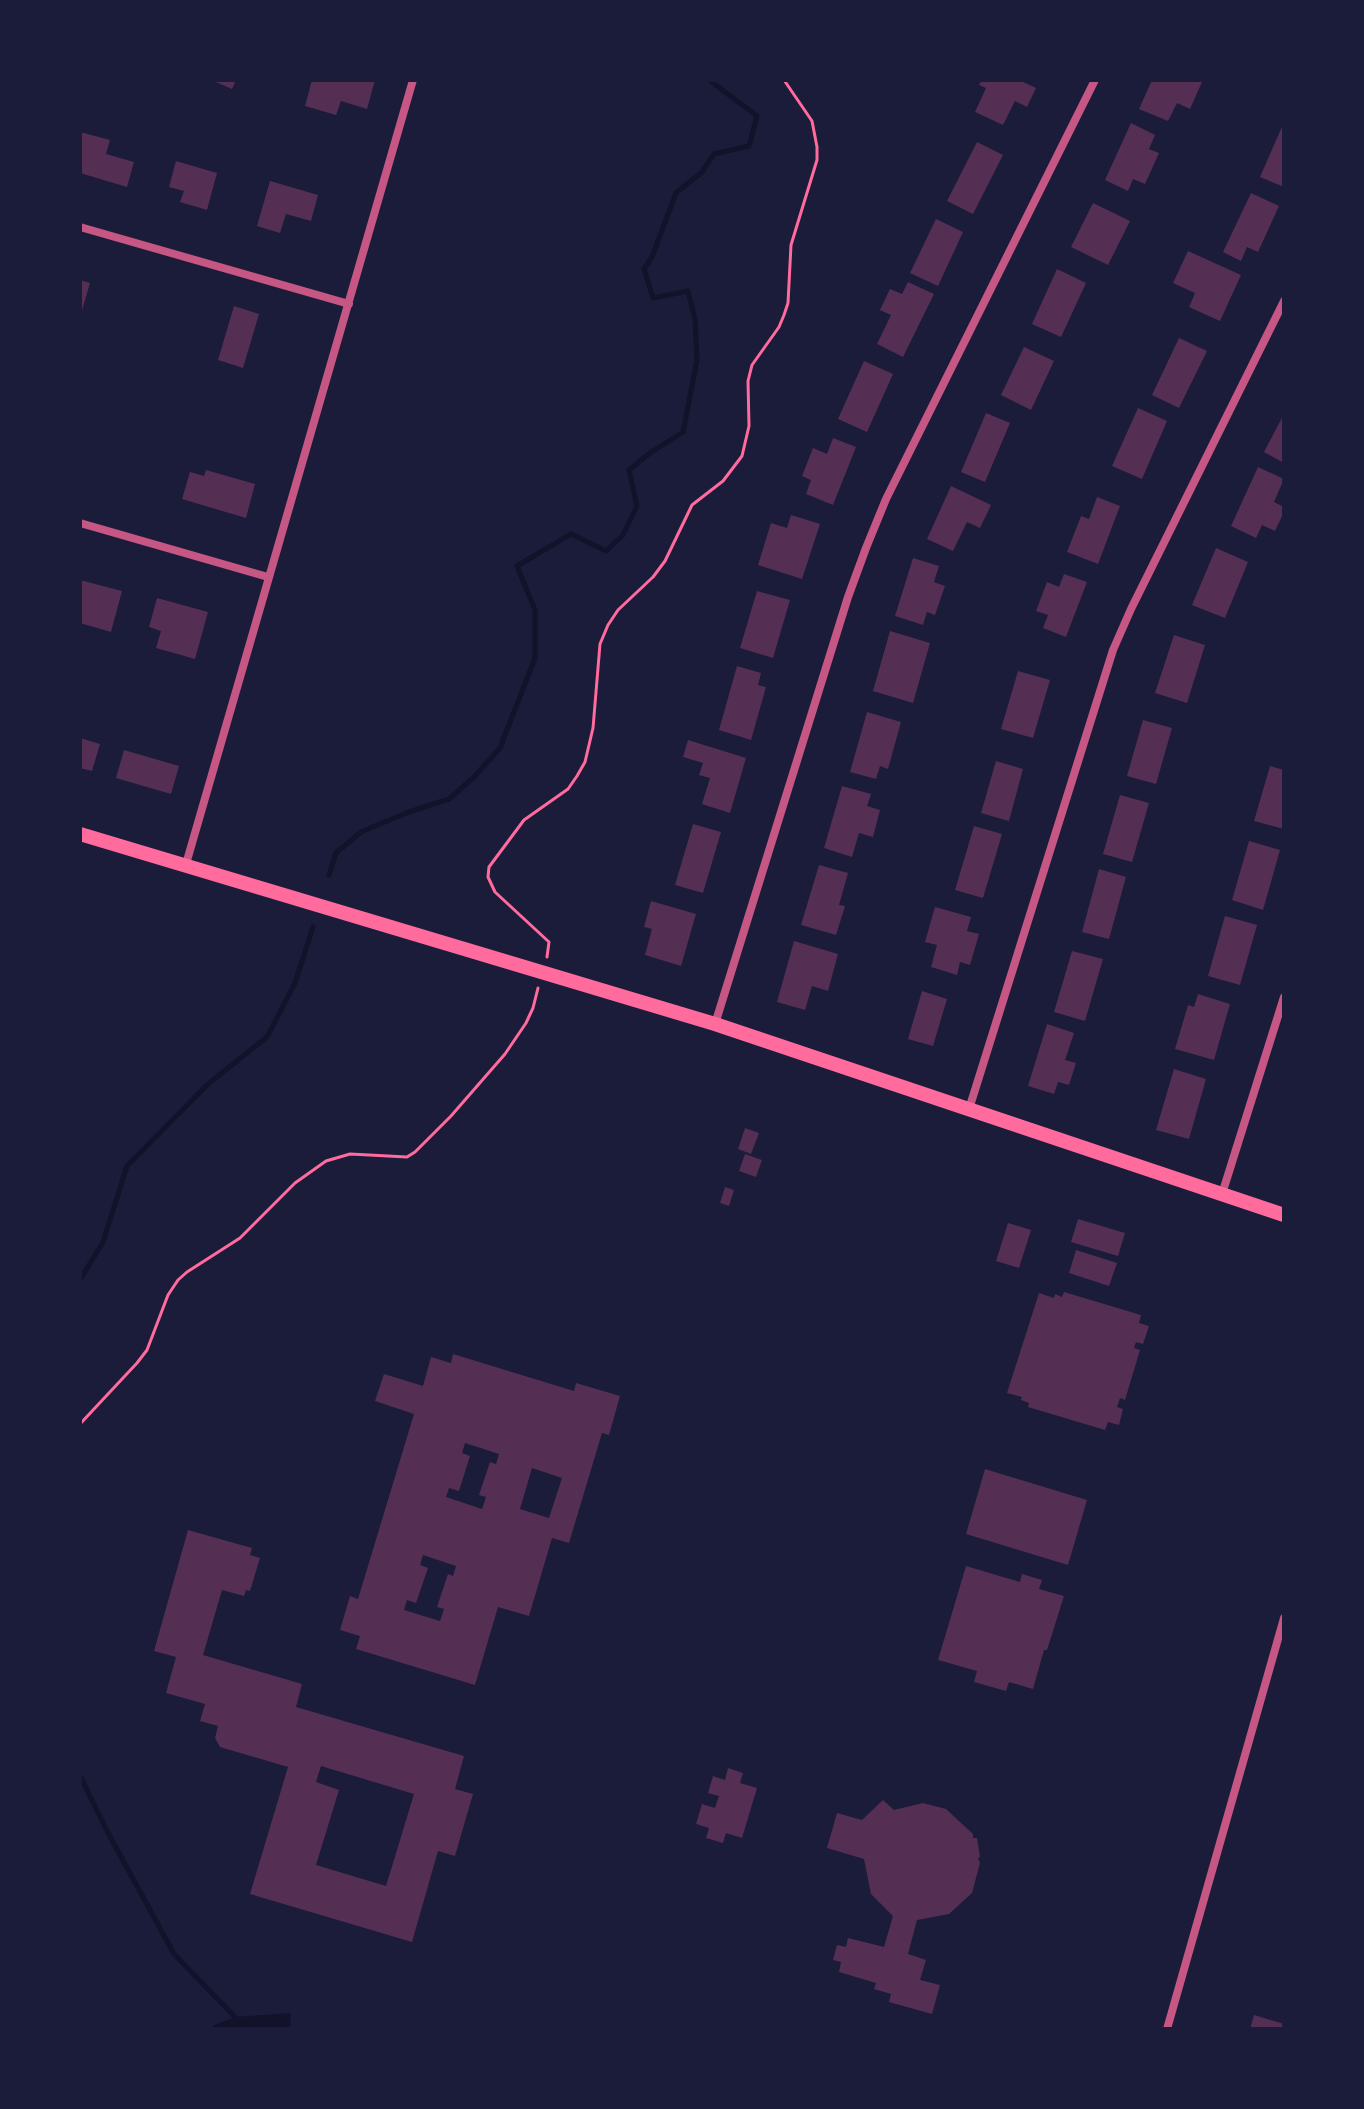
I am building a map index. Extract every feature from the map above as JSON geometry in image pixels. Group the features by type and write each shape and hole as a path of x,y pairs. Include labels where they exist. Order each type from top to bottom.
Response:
{"main road":[{"path":"80,834 715,1024 1284,1215"}],"street":[{"path":"186,864 413,80"},
{"path":"715,1024 866,548 886,499 1095,80"},
{"path":"80,227 349,304"},
{"path":"969,1109 1113,650 1284,301"},
{"path":"80,523 268,577"},
{"path":"1222,1194 1284,997"},
{"path":"1167,2029 1284,1618"}],"path":[{"path":"549,949 549,942 495,892 488,877 489,867 524,820 568,789 577,776 585,762 593,728 600,644 608,625 618,610 659,569 692,505 723,481 742,456 749,426 748,381 752,365 779,327 788,303 791,245 817,160 812,121 784,80"},
{"path":"80,1424 147,1350 168,1295 178,1280 240,1238 295,1183 326,1161 350,1154 407,1157 415,1152 505,1054 526,1023 538,990"}],"shaded area":[{"path":"291,2013 290,2029 213,2029 214,2025 235,2017"}],"building":[{"path":"211,80 236,80 232,89"},
{"path":"312,80 375,80 367,109 341,101 336,115 305,106"},
{"path":"982,80 1019,80 1036,88 1027,107 1015,101 1003,125 975,112 986,88 979,85"},
{"path":"1152,80 1202,82 1190,109 1177,103 1168,121 1139,109"},
{"path":"1284,122 1284,187 1260,177"},
{"path":"1131,123 1155,135 1149,149 1159,153 1145,184 1133,179 1128,191 1105,180"},
{"path":"80,132 110,140 106,154 134,162 127,187 80,173"},
{"path":"977,142 1003,155 973,214 947,201"},
{"path":"176,161 217,173 207,210 180,202 184,191 169,187"},
{"path":"270,181 318,195 311,221 286,214 280,233 257,226"},
{"path":"1251,193 1279,206 1258,252 1247,247 1241,261 1223,252"},
{"path":"1093,203 1130,221 1108,265 1071,247"},
{"path":"936,219 963,232 938,286 910,273"},
{"path":"1188,251 1241,275 1220,321 1189,307 1195,293 1173,283"},
{"path":"1057,269 1086,283 1061,337 1032,324"},
{"path":"80,280 90,283 81,314 80,314"},
{"path":"908,282 934,294 903,357 877,344 891,315 880,310 890,289 902,294"},
{"path":"234,306 259,314 243,368 218,360"},
{"path":"1179,338 1207,351 1179,408 1152,395"},
{"path":"1024,347 1054,361 1031,410 1001,395"},
{"path":"864,361 893,374 867,432 838,419"},
{"path":"1138,408 1167,421 1142,479 1112,466"},
{"path":"986,413 1010,423 985,482 961,472"},
{"path":"1284,414 1284,463 1264,452"},
{"path":"833,438 856,447 833,505 806,494 811,480 802,476 813,448 827,454"},
{"path":"1258,467 1284,479 1274,502 1284,507 1284,512 1275,531 1262,525 1256,538 1231,526"},
{"path":"206,470 255,484 246,518 182,499 190,472 204,476"},
{"path":"951,486 991,505 980,528 967,522 953,551 927,539"},
{"path":"1097,497 1120,506 1098,564 1067,552 1081,516 1089,519"},
{"path":"791,515 820,524 802,579 758,565 771,523 787,528"},
{"path":"1216,548 1248,562 1225,618 1192,605"},
{"path":"913,558 939,566 934,582 945,586 935,615 927,612 923,625 895,616"},
{"path":"1064,574 1087,582 1066,637 1043,628 1048,615 1036,611 1047,582 1059,587"},
{"path":"80,580 122,591 111,632 80,623"},
{"path":"757,591 790,600 773,658 740,648"},
{"path":"157,598 208,612 195,659 156,648 161,631 149,627"},
{"path":"890,631 930,643 913,703 873,691"},
{"path":"1174,635 1205,645 1187,703 1155,693"},
{"path":"737,666 761,673 758,685 766,687 751,740 719,730"},
{"path":"1018,671 1050,680 1033,738 1001,729"},
{"path":"867,712 901,722 888,769 880,766 876,779 850,772"},
{"path":"1143,720 1172,728 1156,784 1127,776"},
{"path":"80,738 100,744 92,771 80,768"},
{"path":"688,740 746,758 730,813 702,804 710,778 699,775 703,763 683,757"},
{"path":"124,750 179,766 171,794 116,778"},
{"path":"996,761 1023,769 1009,821 981,813"},
{"path":"1270,766 1284,770 1284,829 1254,821"},
{"path":"842,786 871,794 867,806 880,810 873,837 859,833 852,857 824,848"},
{"path":"1120,795 1149,803 1132,862 1103,854"},
{"path":"693,824 721,832 703,893 675,885"},
{"path":"974,826 1002,834 983,898 955,890"},
{"path":"1249,841 1280,850 1263,910 1232,900"},
{"path":"819,865 848,873 839,905 845,906 836,935 801,925"},
{"path":"1099,869 1126,877 1109,939 1082,932"},
{"path":"651,901 696,914 681,966 645,955 652,929 644,927"},
{"path":"935,907 971,917 967,931 979,934 970,965 960,962 957,975 931,967 937,945 925,942"},
{"path":"1225,916 1257,925 1240,985 1208,976"},
{"path":"794,941 838,954 828,991 812,986 805,1010 777,1002"},
{"path":"1072,951 1103,959 1085,1021 1054,1012"},
{"path":"922,991 947,999 933,1046 908,1039"},
{"path":"1198,994 1230,1004 1214,1060 1175,1049 1188,1005 1194,1007"},
{"path":"1047,1024 1074,1033 1065,1060 1076,1063 1069,1085 1058,1082 1054,1094 1028,1086"},
{"path":"1174,1069 1206,1079 1189,1139 1156,1130"},
{"path":"745,1128 759,1133 751,1154 738,1149"},
{"path":"745,1154 762,1160 756,1177 739,1171"},
{"path":"725,1187 734,1190 729,1206 720,1203"},
{"path":"1078,1219 1125,1233 1118,1256 1071,1242"},
{"path":"1008,1223 1031,1230 1019,1268 996,1261"},
{"path":"1076,1250 1117,1263 1109,1286 1069,1273"},
{"path":"1064,1292 1141,1315 1139,1323 1149,1326 1143,1344 1136,1342 1134,1348 1140,1350 1125,1400 1120,1398 1117,1407 1123,1409 1119,1425 1108,1422 1105,1430 1028,1407 1029,1403 1021,1400 1022,1397 1007,1393 1039,1293 1054,1298 1055,1294 1062,1297"},
{"path":"453,1354 574,1391 576,1383 620,1396 609,1435 602,1433 569,1543 552,1538 529,1616 498,1607 475,1685 356,1649 360,1636 340,1630 350,1596 358,1599 414,1414 375,1401 384,1374 423,1386 431,1357 451,1363","holes":["465,1443 499,1454 496,1464 490,1462 479,1495 486,1497 482,1509 446,1497 449,1488 459,1491 470,1456 462,1453","532,1468 562,1478 549,1518 520,1509","423,1555 456,1566 453,1576 448,1574 437,1607 444,1609 440,1621 404,1610 407,1600 416,1603 428,1568 420,1565"]},
{"path":"985,1469 1087,1500 1068,1565 966,1534"},
{"path":"188,1530 252,1548 250,1555 260,1558 250,1591 246,1590 244,1596 222,1590 203,1655 302,1684 296,1707 464,1756 455,1789 473,1794 455,1856 438,1851 412,1942 250,1894 288,1767 220,1747 215,1738 218,1726 200,1721 205,1704 166,1693 176,1657 154,1651","holes":["321,1766 414,1794 386,1886 316,1865 339,1790 316,1782"]},
{"path":"966,1566 1020,1582 1022,1574 1042,1580 1039,1589 1064,1596 1033,1689 1009,1682 1006,1691 974,1682 977,1671 938,1660"},
{"path":"728,1768 743,1773 740,1783 757,1788 742,1838 726,1833 723,1843 706,1838 709,1828 696,1824 702,1804 715,1808 719,1796 708,1793 713,1776 725,1780"},
{"path":"883,1800 894,1810 923,1803 946,1809 973,1834 973,1838 977,1838 980,1863 972,1893 949,1914 917,1920 908,1954 926,1960 920,1980 940,1985 932,2014 889,2002 891,1994 874,1989 876,1983 839,1972 841,1962 833,1960 837,1945 846,1947 848,1938 884,1947 893,1916 871,1894 864,1859 827,1848 837,1813 862,1820"},
{"path":"1254,2015 1284,2024 1284,2029 1250,2029"}],"waterway":[{"path":"329,875 336,853 361,832 449,799 500,748 535,658 535,610 517,566 571,534 606,551 623,535 637,506 629,470 683,432 697,360 695,319 688,291 653,298 644,269 652,257 676,193 702,172 714,154 749,146 757,116 709,80"},
{"path":"80,1280 103,1242 127,1166 208,1084 267,1037 295,983 313,927"},
{"path":"80,1776 174,1954 235,2017 239,2029"}]}
